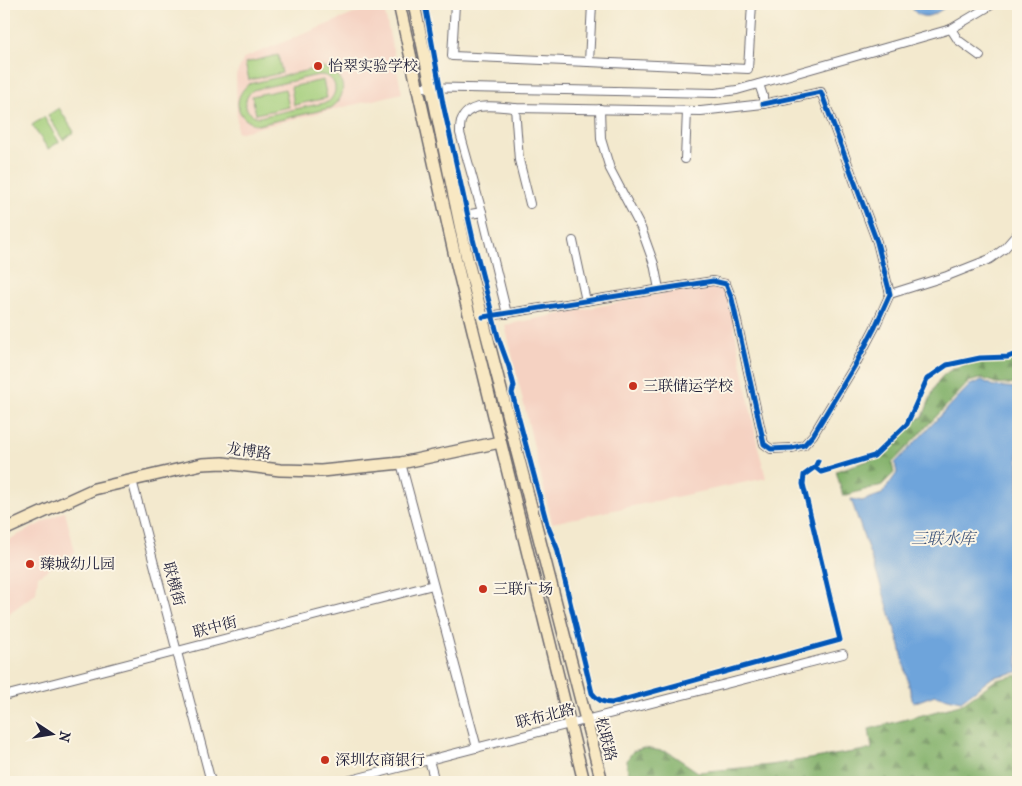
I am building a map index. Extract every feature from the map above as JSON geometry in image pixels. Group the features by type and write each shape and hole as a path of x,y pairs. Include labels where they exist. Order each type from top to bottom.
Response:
{"street":[{"path":"399,4 456,261 584,782"},
{"name":"松联路","path":"414,4 467,258 602,782"},
{"path":"455,4 452,56 748,70 752,4"},
{"path":"589,62 592,4"},
{"path":"417,87 715,93 737,90 950,29 993,4"},
{"path":"950,29 958,40 980,56"},
{"path":"759,84 763,104"},
{"path":"483,318 713,281 726,284 732,299 764,444 771,448 779,449 804,445 813,435 854,367 890,294 877,242 820,92 763,104 701,111 485,106 473,108 466,113 461,122 460,133 507,314"},
{"path":"515,108 519,160 530,204"},
{"path":"600,109 601,139 610,169 641,228 654,264 659,289"},
{"path":"685,159 687,111"},
{"path":"458,216 482,212"},
{"path":"890,294 947,276 990,259 1004,249 1018,234"},
{"path":"573,241 586,301"},
{"name":"龙博路","path":"4,530 94,489 192,466 212,463 307,471 401,463 500,442"},
{"path":"401,463 478,748"},
{"name":"联横街","path":"132,480 211,782"},
{"name":"联中街","path":"4,696 433,585"},
{"name":"联布北路","path":"343,782 843,654"},
{"path":"429,760 435,782"}],"shaded area":[{"name":"怡翠实验学校","path":"378,4 383,4 402,93 237,133 236,75 244,58"},
{"name":"三联储运学校","path":"725,281 758,447 766,478 552,523 505,325"},
{"name":"臻城幼儿园","path":"65,511 75,552 38,576 36,593 4,617 4,542"}],"green space":[{"path":"278,55 282,73 249,80 245,63"},
{"path":"322,67 336,74 340,79 343,91 337,103 331,108 258,125 245,118 239,108 240,96 249,84","holes":["324,75 332,80 335,88 332,98 328,102 259,117 247,110 247,98 253,90"]},
{"path":"323,80 327,98 294,105 291,87"},
{"path":"285,89 289,107 256,114 252,96"},
{"path":"59,108 74,132 63,140 48,115"},
{"path":"44,117 59,142 48,149 32,125"},
{"path":"985,360 1018,361 1018,385 995,383 982,378 969,382 892,463 894,473 882,485 843,496 836,471 876,458 915,419 923,417 935,387 943,375 960,366"},
{"path":"1018,675 1018,782 632,782 627,767 627,760 633,751 644,748 668,752 698,772 771,765 872,749 869,729 960,705 996,680"}],"water":[{"path":"914,4 950,4 937,13 922,16 913,10"},
{"name":"三联水库","path":"982,380 993,386 1018,388 1018,672 993,677 961,701 935,695 913,703 899,642 851,499 862,501 882,494 897,473 895,463 970,385"}],"cycle path":[{"path":"425,4 443,104 473,239 498,337 514,386 512,393 547,524 557,548 592,693 596,698 603,702 612,703 840,640 803,484 804,475 815,467 818,461"},
{"path":"483,317 713,281 726,284 732,299 764,444 771,449 792,448 804,445 813,435 854,367 890,294 877,242 821,92 763,104"},
{"path":"815,467 821,472 874,456 907,424 927,379 947,365 980,358 1008,357 1018,352"}],"place":[{"name":"怡翠实验学校","path":"318,66"},
{"name":"三联储运学校","path":"633,386"},
{"name":"臻城幼儿园","path":"30,564"},
{"name":"三联广场","path":"483,589"},
{"name":"深圳农商银行","path":"325,760"}]}
